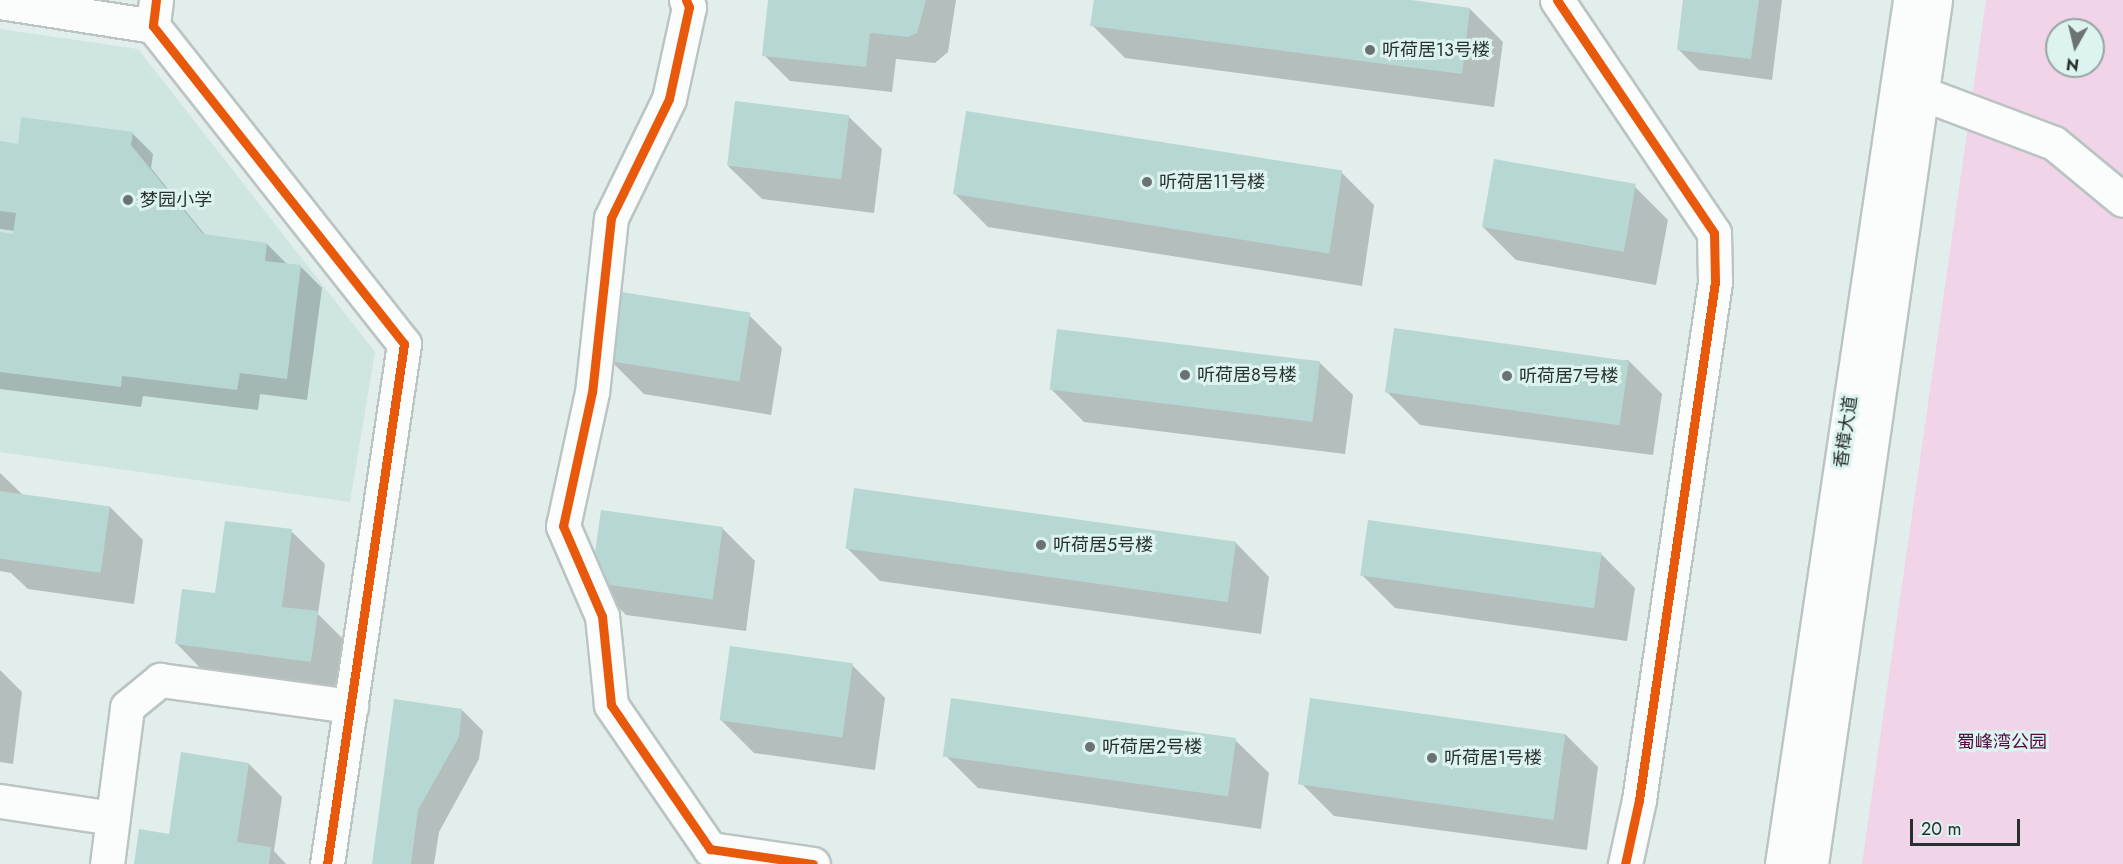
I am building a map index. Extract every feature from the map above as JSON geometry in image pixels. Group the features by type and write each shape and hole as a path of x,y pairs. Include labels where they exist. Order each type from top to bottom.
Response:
{"street":[{"path":"686,0 690,7 669,99 611,219 592,392 564,526 602,616 611,705 708,856 813,864"},
{"path":"1557,0 1714,233 1715,282 1639,800 1625,864"},
{"name":"香樟大道","path":"1782,864 1910,0"},
{"name":"香樟大道","path":"1811,864 1935,0"},
{"path":"0,2 155,13 404,344 327,864"},
{"path":"1921,93 2054,143 2123,200"},
{"path":"107,864 127,707 160,680 351,706"},
{"path":"0,801 113,818"}],"shaded area":[{"name":"梦园小学","path":"0,29 138,49 375,352 350,502 0,452"}],"green space":[{"name":"蜀峰湾公园","path":"1986,0 2123,0 2123,864 1862,864"}],"building":[{"path":"768,0 926,0 917,33 908,37 870,33 866,67 762,56"},
{"name":"听荷居13号楼","path":"1094,0 1411,0 1470,8 1462,74 1090,26"},
{"path":"1683,0 1759,0 1751,59 1677,50"},
{"path":"735,101 849,115 841,180 727,166"},
{"name":"听荷居11号楼","path":"966,111 1342,171 1329,254 953,194"},
{"path":"21,117 133,132 131,145 203,234 267,243 265,261 301,265 287,379 240,373 237,390 122,376 121,387 0,372 0,232 13,234 16,213 0,211 0,141 18,144"},
{"path":"1494,159 1636,184 1624,252 1482,227"},
{"path":"621,292 750,312 739,382 610,361"},
{"name":"听荷居7号楼","path":"1394,328 1629,361 1620,425 1385,392"},
{"name":"听荷居8号楼","path":"1057,329 1320,361 1313,422 1050,390"},
{"name":"听荷居5号楼","path":"854,488 1236,542 1228,602 846,548"},
{"path":"0,491 110,506 101,573 0,559"},
{"path":"601,510 723,527 713,599 591,582"},
{"path":"1368,520 1602,553 1594,608 1360,575"},
{"path":"225,521 292,529 282,607 318,611 311,662 175,644 182,589 215,593"},
{"path":"730,646 853,663 842,738 720,720"},
{"name":"听荷居2号楼","path":"951,698 1236,738 1228,797 943,756"},
{"name":"听荷居1号楼","path":"1310,698 1565,734 1553,820 1298,784"},
{"path":"394,699 462,709 459,737 418,810 411,864 372,864"},
{"path":"181,752 249,763 237,842 271,847 269,864 134,864 139,829 169,834"}],"cycle path":[{"path":"156,0 153,26 404,344 327,864"},
{"path":"686,0 689,7 669,99 611,218 592,392 563,526 602,616 611,705 710,849 813,864"},
{"path":"1557,0 1714,233 1715,282 1639,800 1625,864"}],"place":[{"name":"听荷居13号楼","path":"1370,50"},
{"name":"听荷居11号楼","path":"1147,182"},
{"name":"梦园小学","path":"128,200"},
{"name":"听荷居8号楼","path":"1185,375"},
{"name":"听荷居7号楼","path":"1507,376"},
{"name":"听荷居5号楼","path":"1041,545"},
{"name":"听荷居2号楼","path":"1090,747"},
{"name":"听荷居1号楼","path":"1432,758"}]}
